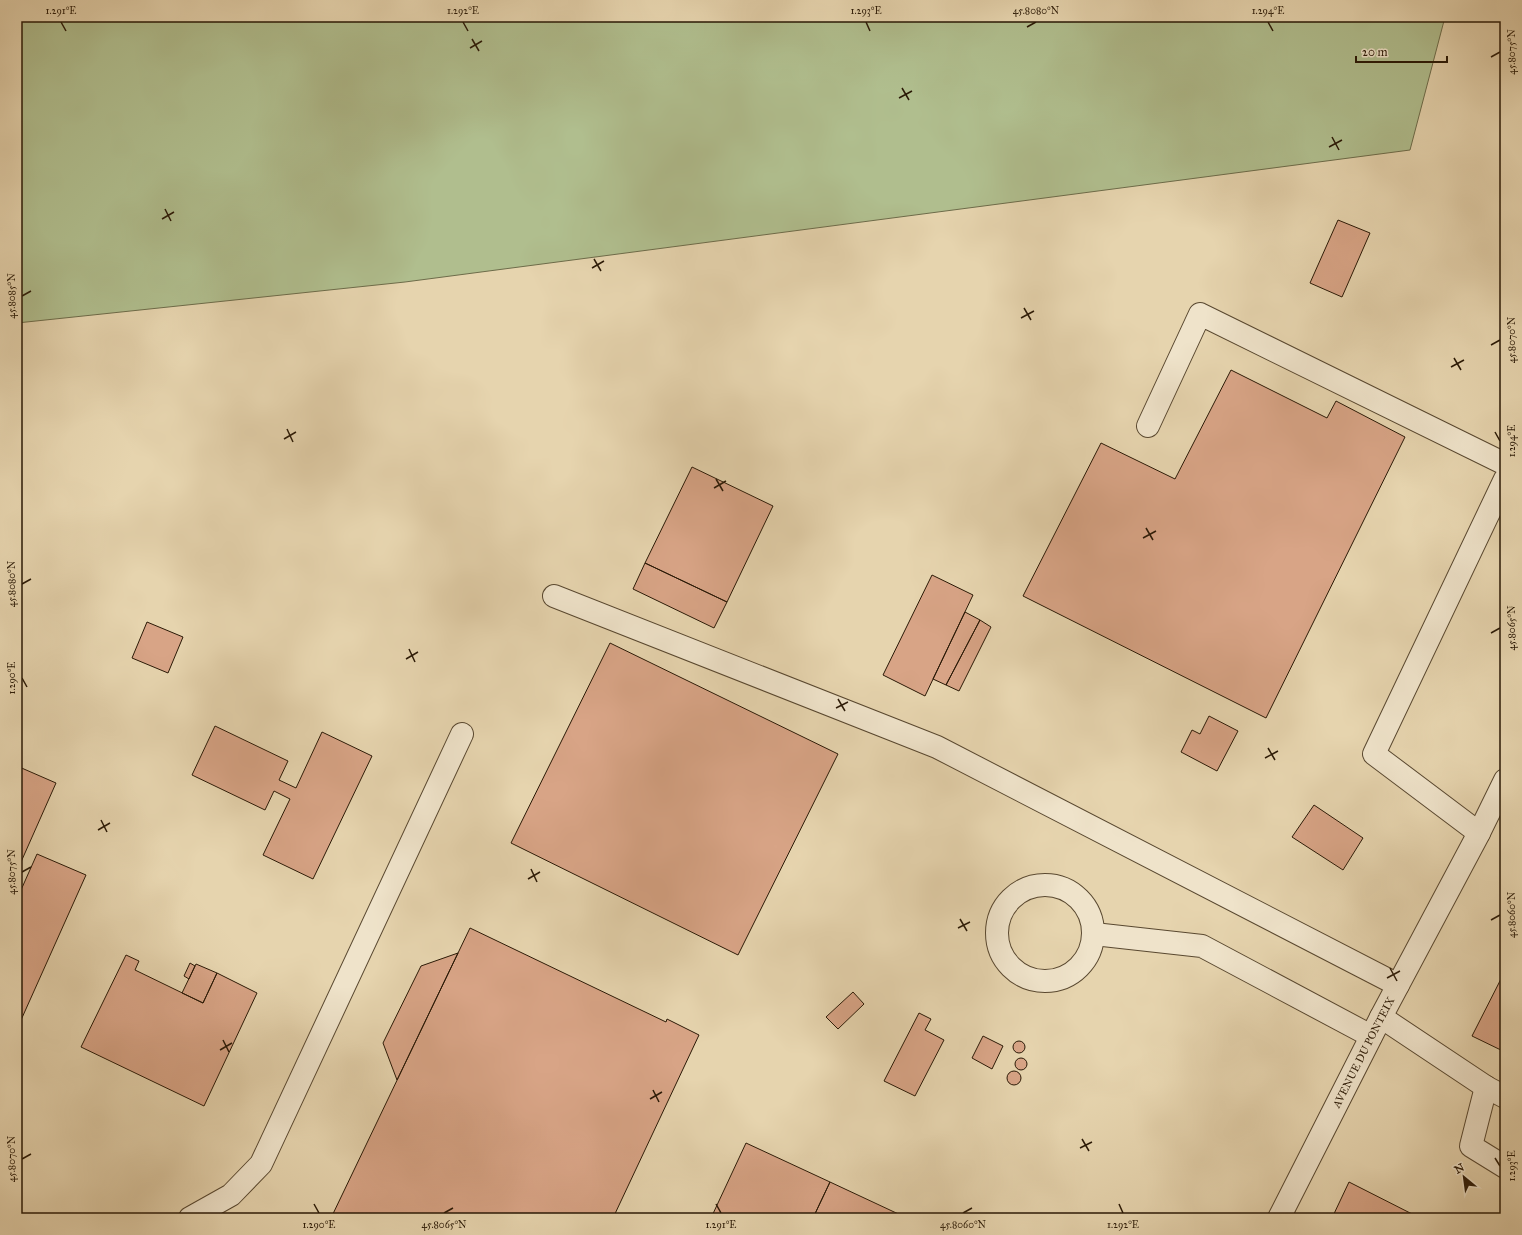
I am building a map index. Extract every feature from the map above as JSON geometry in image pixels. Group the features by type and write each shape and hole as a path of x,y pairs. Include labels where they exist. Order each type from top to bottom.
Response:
{"street":[{"path":"1148,426 1200,314 1505,464"},
{"path":"1479,833 1374,754 1505,478"},
{"path":"554,596 937,747 1398,985"},
{"path":"190,1218 231,1195 261,1164 462,734"},
{"name":"AVENUE DU PONTEIX","path":"1278,1218 1371,1036 1479,833 1505,780"},
{"path":"1045,885 1060,888 1074,894 1085,905 1092,919 1094,934 1090,950 1082,964 1069,975 1054,980 1038,980 1022,975 1009,965 1001,952 997,936 999,920 1006,906 1016,895 1030,887 1045,885"},
{"path":"1094,934 1202,946 1371,1036"},
{"path":"1381,1017 1486,1087 1505,1097"},
{"path":"1486,1087 1471,1146 1505,1167"}],"green space":[{"path":"17,17 1445,17 1410,150 405,282 17,323"}],"building":[{"path":"1338,220 1370,233 1342,297 1310,283"},
{"path":"1231,370 1327,418 1336,401 1405,437 1266,718 1023,596 1101,443 1175,479"},
{"path":"692,467 773,506 727,602 645,563"},
{"path":"645,563 727,602 714,628 633,589"},
{"path":"932,575 973,595 925,696 883,675"},
{"path":"965,612 980,620 946,685 933,679"},
{"path":"980,620 991,627 959,691 946,685"},
{"path":"147,622 183,637 168,673 132,658"},
{"path":"610,643 838,754 738,955 511,843"},
{"path":"1209,716 1238,731 1217,771 1181,752 1192,730 1200,734"},
{"path":"215,726 288,761 279,780 296,788 322,732 372,756 313,879 263,855 290,799 274,791 265,810 192,775"},
{"path":"17,766 56,783 17,871"},
{"path":"1314,805 1363,838 1343,870 1292,837"},
{"path":"37,854 86,875 17,1029 17,899"},
{"path":"470,928 666,1022 667,1019 699,1035 613,1218 331,1218"},
{"path":"458,953 397,1080 383,1043 421,966"},
{"path":"126,955 139,961 135,970 203,1003 217,973 257,993 204,1106 81,1047"},
{"path":"190,963 195,966 189,979 184,976"},
{"path":"196,964 217,973 203,1003 182,993"},
{"path":"1505,971 1505,1052 1472,1036"},
{"path":"853,992 864,1004 838,1029 826,1017"},
{"path":"919,1013 931,1019 925,1030 944,1040 915,1096 884,1081"},
{"path":"983,1036 1003,1046 992,1069 972,1058"},
{"path":"1021,1041 1024,1042 1024,1052 1017,1053 1014,1052 1013,1045 1014,1042"},
{"path":"1023,1058 1026,1059 1026,1069 1019,1070 1016,1069 1015,1062 1016,1059"},
{"path":"1014,1071 1019,1073 1021,1078 1019,1083 1014,1085 1009,1083 1007,1078 1009,1073"},
{"path":"746,1143 830,1182 813,1218 711,1218"},
{"path":"830,1182 907,1218 813,1218"},
{"path":"1349,1182 1420,1218 1332,1218"}]}
